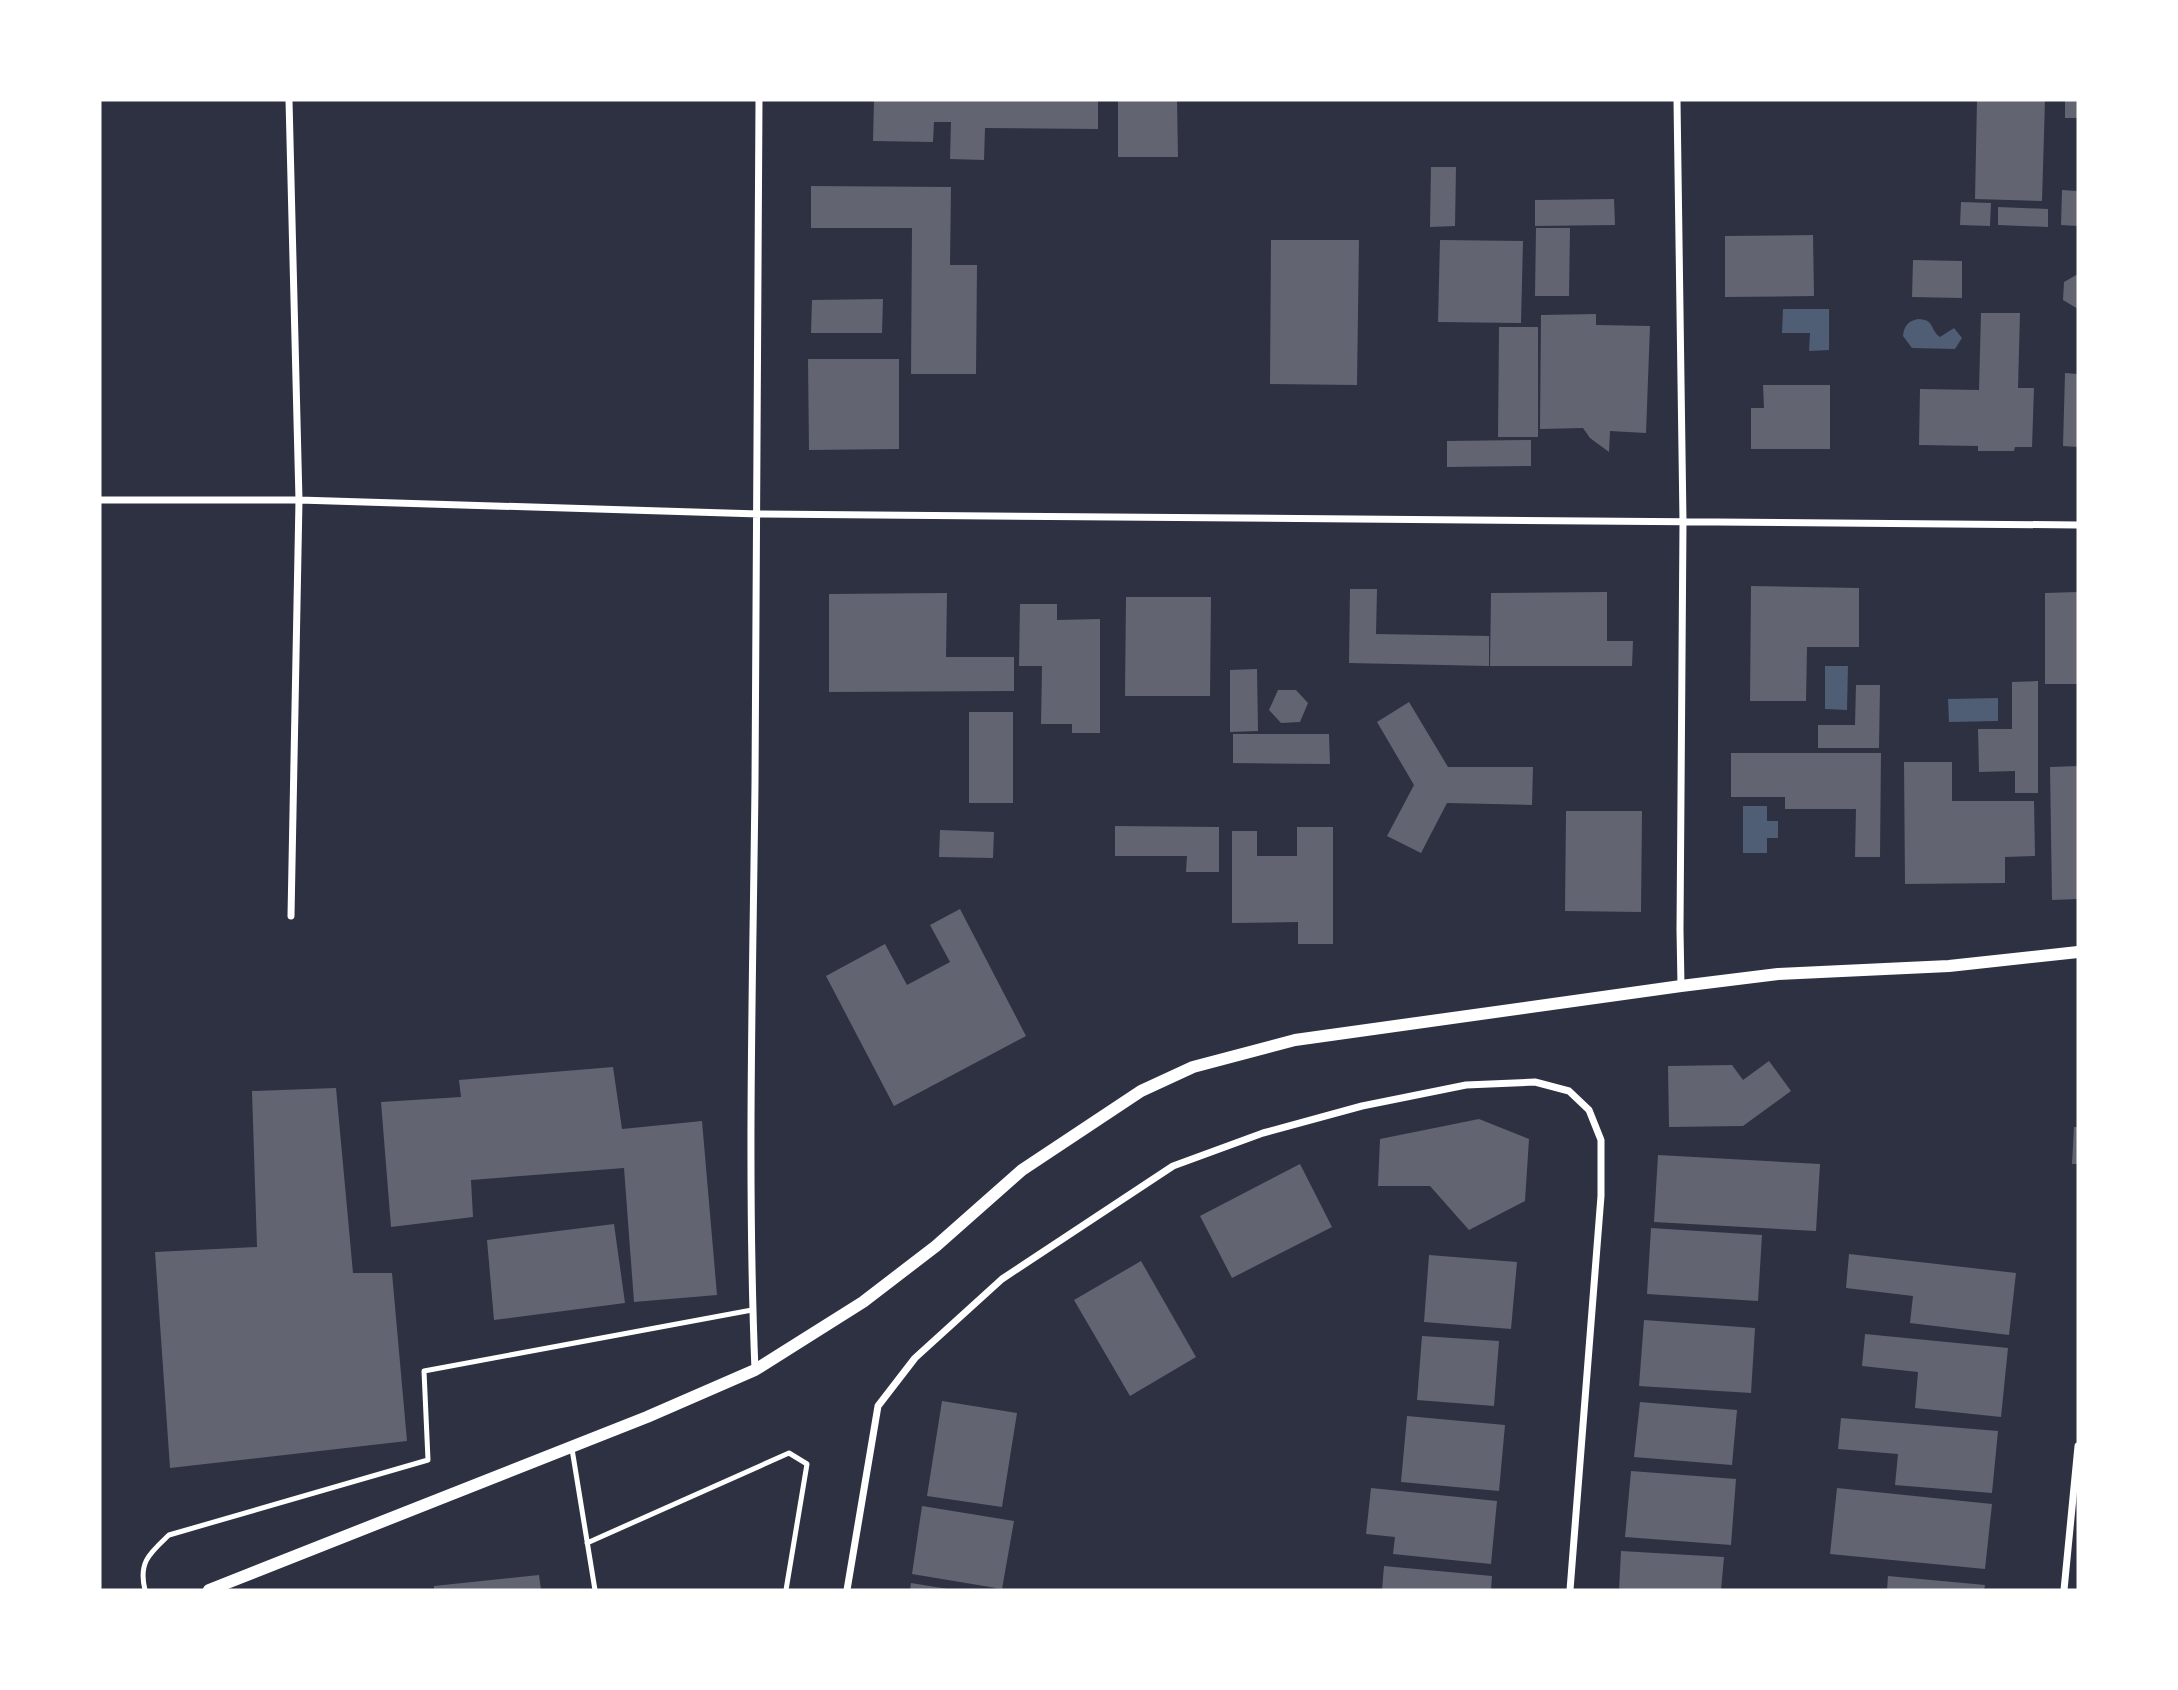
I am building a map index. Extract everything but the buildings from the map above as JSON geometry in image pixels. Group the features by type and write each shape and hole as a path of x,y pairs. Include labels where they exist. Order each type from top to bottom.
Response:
{"street":[{"path":"289,100 299,500 291,916"},
{"path":"754,1370 752,1061 759,514 759,100"},
{"path":"1677,100 1683,522 1681,986"},
{"path":"100,500 299,500 759,514 2078,525"},
{"path":"209,1590 647,1417 754,1370 863,1303 936,1247 1022,1170 1141,1091 1193,1067 1295,1040 1681,986 1777,974 1949,966 2078,952"},
{"path":"847,1590 878,1406 915,1358 1002,1279 1173,1166 1264,1133 1363,1106 1465,1085 1535,1082 1569,1091 1589,1110 1601,1140 1601,1196 1570,1590"},
{"path":"2064,1590 2078,1447"}],"lane":[{"path":"145,1590 141,1575 148,1554 169,1535 428,1460 424,1371 752,1310"},
{"path":"571,1446 595,1590"},
{"path":"587,1542 789,1452 807,1464 786,1590"}],"water":[{"path":"1783,309 1829,309 1829,350 1809,351 1810,333 1782,333"},
{"path":"1918,319 1930,323 1940,337 1954,328 1962,338 1955,349 1912,348 1903,336 1909,323"},
{"path":"1825,666 1848,666 1847,710 1825,709"},
{"path":"1998,698 1998,721 1949,722 1948,699"},
{"path":"1743,806 1767,806 1767,821 1778,821 1778,838 1767,838 1767,853 1743,853"}]}
